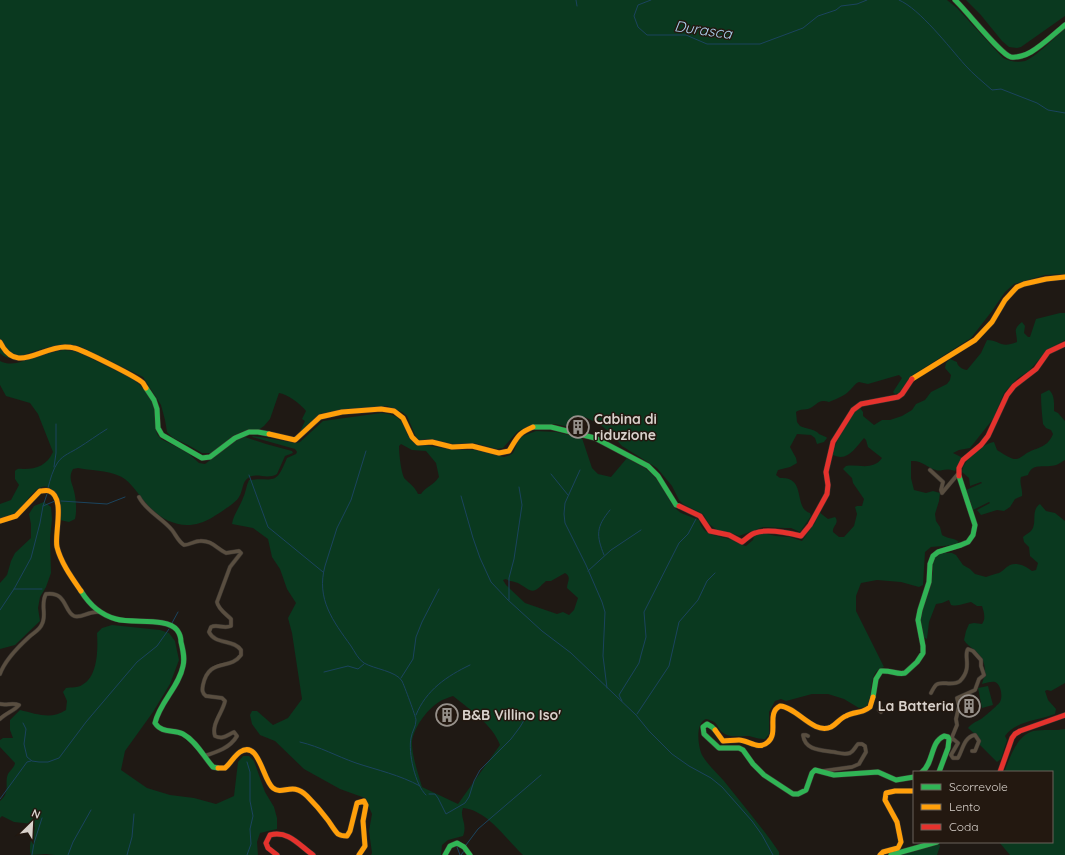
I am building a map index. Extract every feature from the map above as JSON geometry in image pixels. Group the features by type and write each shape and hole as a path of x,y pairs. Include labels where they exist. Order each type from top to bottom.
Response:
{"street":[{"path":"955,0 964,8 997,47 1009,57 1018,57 1031,52 1065,25"},
{"path":"0,342 4,350 9,355 13,358 19,359 63,347 75,348 133,376 143,383 154,400 157,409 158,428 162,435 204,458 210,457 235,438 249,432 258,432 295,440 322,416 335,413 380,409 391,410 404,418 407,422 412,438 418,443 432,442 452,447 472,446 499,453 509,451 518,435 523,431 533,428 551,427 584,434 604,442 648,466 658,476 676,504 700,516 710,531 729,535 742,542 754,533 762,531 787,532 801,536 810,525 827,494 828,485 826,472 833,441 855,408 861,404 894,399 900,396 910,381 915,377 978,336 992,322 1005,300 1017,287 1046,279 1065,277"},
{"path":"913,777 896,780 878,772 834,775 815,770 805,792 793,794 764,775 743,750 739,748 719,748 704,734 703,728 707,724 711,725 723,741 743,740 755,745 764,745 769,742 773,733 772,716 774,710 777,706 782,706 814,726 829,728 846,715 865,712 870,707 874,682 881,671 888,670 902,674 909,671 923,653 924,647 919,635 918,620 929,580 930,562 932,556 938,551 963,546 975,533 976,525 958,474 959,468 964,460 981,445 988,436 1011,390 1036,369 1048,352 1065,344"},
{"path":"930,470 943,482 940,491 942,493 958,474"},
{"path":"0,521 16,516 40,492 48,491 54,495 58,505 56,537 58,549 89,604 109,617 121,621 163,624 174,628 179,633 183,651 183,665 177,682 157,715 155,723 158,728 183,734 213,767 221,770 227,767 240,752 248,750 252,752 258,759 272,788 279,791 294,789 300,790 315,804 336,832 342,836 347,836 350,831 357,803 364,801 366,805 363,821 365,846 359,855"},
{"path":"139,497 150,511 172,530 184,545 204,541 214,544 226,553 239,551 241,553 230,567 217,602 221,610 231,619 232,624 228,627 211,627 209,632 213,637 237,645 241,650 241,655 236,660 212,668 206,676 202,689 202,692 206,696 222,698 225,701 215,726 215,736 224,738 234,732 237,736 229,746 223,750 204,756"},
{"path":"0,674 8,659 22,643 40,628 43,623 43,604 46,594 60,597 65,602 72,615 76,617 81,617 88,612 100,612"},
{"path":"931,693 938,683 952,684 961,680 968,667 966,653 967,649 974,651 981,660 981,666 984,674 975,690 958,698 959,706 956,719 957,725 939,771"},
{"path":"0,704 5,705 14,703 19,705 15,710 7,713 0,719"},
{"path":"1000,771 1012,738 1015,734 1065,715"},
{"path":"808,736 806,734 803,735 804,740 813,749 818,750 846,754 853,750 858,744 865,746 866,752 859,764 852,767 822,771"},
{"path":"923,771 929,764 939,738 943,736 946,736 958,743 951,755 953,758 958,758 966,739 975,735 979,741 975,751 972,752"},
{"path":"880,855 883,852 898,848 901,842 897,822 885,800 886,793 891,790 903,792 913,791"},
{"path":"277,855 268,848 266,843 270,834 278,832 287,835 313,855"},
{"path":"445,855 448,847 457,843 463,845 470,855"},
{"path":"891,855 933,843"}],"green space":[{"path":"0,0 947,0 957,8 1003,58 1019,62 1025,61 1034,56 1065,28 1065,274 1045,275 1014,284 1005,292 971,338 910,377 899,393 895,394 893,392 902,378 899,375 868,384 859,382 847,393 837,399 829,402 822,401 811,408 796,412 797,422 800,426 815,431 827,438 824,442 817,444 815,438 811,435 797,434 790,447 797,463 790,467 778,470 776,475 780,478 788,479 794,482 802,505 805,510 810,513 811,516 800,532 791,528 763,527 739,536 729,532 718,531 709,524 703,514 683,504 679,500 672,486 657,468 622,446 599,424 585,417 569,419 569,427 555,424 536,424 533,427 522,429 517,432 503,448 497,449 474,443 453,444 431,439 419,440 416,437 407,416 402,412 387,406 323,413 316,417 299,434 305,421 302,419 306,411 294,400 279,393 270,419 264,426 257,431 244,431 233,436 212,453 202,453 173,438 167,432 161,405 143,377 79,346 55,346 12,358 3,356 0,353"},
{"path":"966,0 1065,0 1065,16 1021,47 1009,47"},
{"path":"1065,313 1065,340 1048,349 1029,371 1018,378 1004,393 993,419 970,448 953,453 962,459 955,471 948,469 936,470 921,463 911,461 911,478 914,490 926,493 933,491 940,493 935,514 936,521 940,527 942,535 959,542 955,545 931,547 925,552 923,585 919,587 901,582 877,580 861,583 856,596 856,611 884,667 878,670 875,674 869,702 866,707 859,708 844,699 828,694 812,694 786,701 781,699 775,701 769,712 769,734 765,739 725,734 715,723 706,719 700,725 698,735 702,755 759,825 779,852 779,855 523,855 496,826 480,814 463,808 462,815 465,828 463,836 448,840 442,845 441,855 371,855 369,831 372,814 365,798 340,789 304,769 275,741 260,735 252,724 250,715 252,711 257,711 273,725 288,718 302,699 292,633 288,618 296,603 287,589 280,569 272,557 268,539 253,528 232,524 249,480 273,479 277,477 287,458 296,454 297,452 295,449 252,437 253,436 296,443 300,442 323,421 381,413 390,414 400,419 414,443 453,450 475,450 504,457 513,453 520,437 536,431 556,432 582,438 592,468 598,474 611,477 627,458 645,468 663,487 675,508 681,513 699,520 704,529 711,534 746,546 753,540 754,536 763,533 790,537 802,541 815,523 819,512 828,519 835,517 837,521 833,532 839,537 844,537 854,526 857,514 855,507 862,506 864,499 853,483 852,478 843,469 846,466 870,466 882,458 868,447 864,438 851,453 843,457 833,455 841,432 854,411 860,408 863,412 863,416 874,425 882,420 890,420 902,416 912,410 916,404 925,400 931,392 947,384 951,375 945,368 946,363 950,359 957,362 962,369 967,370 981,353 987,340 1007,345 1017,342 1016,329 1022,322 1025,326 1024,333 1030,337 1036,319","holes":["401,444 412,450 426,451 436,463 439,477 421,494 418,494 414,487 405,479 401,468 399,453 399,446","565,573 568,576 569,580 567,588 578,598 574,610 569,615 563,612 557,614 525,603 506,585 503,580 506,579 516,582 532,591 537,589 546,581 551,581","453,696 473,712 492,731 500,745 458,804 422,787 412,745 414,733 425,715 434,705"]},
{"path":"63,350 74,351 82,354 131,378 139,384 147,393 156,409 155,422 157,434 161,439 187,452 199,463 205,464 238,439 245,437 292,451 293,453 285,456 277,474 273,476 251,476 246,480 239,497 235,502 213,517 193,525 184,525 166,520 150,508 129,482 121,477 109,472 78,468 73,469 71,478 76,501 75,519 69,522 60,520 61,508 58,498 56,494 48,487 37,489 19,510 10,516 0,518 0,504 11,500 19,485 15,479 15,471 18,469 37,467 45,463 53,452 38,414 30,403 6,396 0,385 0,361 10,364"},
{"path":"1049,390 1053,397 1054,411 1058,413 1065,421 1065,460 1058,464 1032,469 1028,475 1021,477 1020,482 1022,496 1015,499 1010,507 1004,511 997,510 981,515 977,510 990,503 989,502 973,510 966,490 982,483 981,482 970,486 969,478 962,472 963,467 974,453 989,443 994,442 997,450 1008,457 1016,459 1040,448 1049,442 1053,434 1051,430 1046,428 1043,424 1041,394"},
{"path":"44,502 51,507 51,573 46,587 40,597 38,608 40,621 15,645 0,649 0,583 7,575 15,553 31,538 29,514 34,506"},
{"path":"1040,504 1046,511 1055,513 1065,521 1065,683 1051,691 1045,691 1048,700 1056,709 1055,714 1021,724 1009,731 1005,736 1007,740 1001,759 997,762 980,745 977,736 968,728 994,708 1000,702 1001,697 1001,691 997,683 992,682 982,684 985,673 983,661 981,657 964,640 969,624 982,624 984,615 982,606 977,606 971,602 951,605 949,600 936,604 929,622 927,639 921,636 921,615 933,573 933,562 936,555 952,553 956,555 963,565 975,574 986,577 999,573 1013,564 1021,565 1032,571 1036,570 1038,563 1030,556 1029,547 1024,542 1023,537 1033,528 1035,510"},
{"path":"112,625 160,630 169,633 175,641 179,660 170,684 153,712 125,751 121,770 147,788 170,795 194,798 216,804 234,796 238,762 243,756 249,756 254,761 265,792 274,807 277,818 277,829 260,833 257,842 258,855 31,855 30,845 35,828 33,824 14,822 2,816 0,818 0,801 6,791 8,774 15,763 0,747 0,740 3,738 13,738 10,730 10,720 20,710 44,715 55,715 66,710 67,701 63,692 66,688 80,686 91,676 96,662 97,633 102,628"},
{"path":"988,686 993,705 982,708 978,688"},
{"path":"1065,729 1065,855 1010,855 1000,843 1053,843 1053,771 1004,771 1014,748 1027,734 1037,730"},
{"path":"939,843 940,846 937,855 899,855"}],"waterway":[{"path":"576,0 577,6"},
{"name":"Durasca","path":"651,0 638,5 634,16 638,27 647,35 686,35 707,44 760,44 803,28 818,16 836,10 841,6 857,4 867,0"},
{"name":"Durasca","path":"899,0 916,11 968,68 992,90 1001,89 1037,103 1048,110 1065,113"},
{"path":"54,467 56,453 56,424"},
{"path":"48,488 53,471 60,460 107,429"},
{"path":"366,451 351,500 337,528 325,566 323,589 332,618 360,660 368,665 390,672 402,681 416,720 410,744 413,768 419,784 426,795"},
{"path":"580,470 565,503 565,523 586,565 605,612 603,656 607,688"},
{"path":"551,474 568,495"},
{"path":"249,475 268,527 323,572"},
{"path":"509,600 509,578 514,559 522,505 519,487"},
{"path":"0,610 14,589 31,558 47,494"},
{"path":"461,496 473,538 491,582 508,600 542,631 571,653 636,715 649,731 672,754 689,766 711,778 722,787 752,821 773,855"},
{"path":"61,501 107,504 125,497"},
{"path":"43,506 55,501"},
{"path":"604,555 600,542 599,531 602,521 610,510"},
{"path":"622,701 619,695 639,663 646,637 644,612 679,543 688,534 696,519"},
{"path":"588,571 611,550 641,530"},
{"path":"637,714 669,666 679,622 698,600 707,581 715,573"},
{"path":"14,589 42,589"},
{"path":"401,678 413,659 416,637 439,589"},
{"path":"172,623 178,612"},
{"path":"23,723 26,729 24,744 27,757 32,761 39,762 48,762 59,758 86,722 137,662 157,646 169,629"},
{"path":"324,672 348,666 358,669 364,664"},
{"path":"416,715 420,706 431,691 445,679 470,665"},
{"path":"429,794 435,794 446,814 465,803 480,770 511,739 526,717"},
{"path":"300,742 315,746 356,763 396,776 420,786"},
{"path":"0,799 27,762 31,761"},
{"path":"247,762 250,772 250,801 253,816 250,829 251,844 247,855"},
{"path":"466,845 478,829 541,775"},
{"path":"68,855 73,842 91,810"},
{"path":"127,855 132,837 134,814"},
{"path":"32,855 34,843 42,818"},
{"path":"457,847 460,855"},
{"path":"461,855 464,851"}],"traffic: fast":[{"path":"955,0 992,41 1011,57 1021,56 1031,52 1065,25"},
{"path":"146,388 154,400 157,409 158,428 162,435 202,458 210,457 235,438 249,432 269,434"},
{"path":"533,427 551,427 595,438 648,466 658,476 676,505 679,506"},
{"path":"873,697 876,679 881,671 905,673 917,662 923,653 918,620 929,582 930,564 933,556 938,552 968,542 973,535 975,525 959,476"},
{"path":"81,591 88,600 105,615 123,620 158,622 172,626 177,630 180,636 183,651 183,666 178,681 157,715 155,723 161,729 180,733 188,737 213,767 218,768"},
{"path":"715,730 707,724 703,727 704,734 719,748 739,748 743,750 753,764 764,775 793,794 798,794 806,790 812,773 815,770 834,775 878,772 896,780 913,777"},
{"path":"923,771 929,763 936,743 944,736 948,737 949,739 948,748 939,771"},
{"path":"445,855 450,846 457,843 464,847 470,855"},
{"path":"891,855 933,843"}],"traffic: slow":[{"path":"912,379 975,340 992,322 1005,300 1017,287 1046,279 1065,277"},
{"path":"0,342 6,352 13,357 21,358 29,357 56,348 71,347 98,358 131,375 143,383 146,388"},
{"path":"269,434 295,440 320,417 342,412 381,409 394,411 403,418 412,437 418,443 432,442 452,447 472,446 499,453 509,451 516,439 528,429 533,427"},
{"path":"0,521 16,516 40,491 48,491 54,495 57,500 58,508 57,547 64,565 81,591"},
{"path":"715,730 723,741 742,740 761,745 768,742 773,734 774,713 780,706 793,711 811,724 824,728 831,727 842,718 867,709 870,707 873,697"},
{"path":"218,768 225,768 240,752 246,750 252,751 260,762 266,778 273,788 280,791 292,789 302,792 325,816 335,831 342,836 347,836 350,831 357,803 364,801 366,805 363,821 365,846 359,855"},
{"path":"880,855 883,852 898,848 901,842 897,822 885,800 886,793 895,791 913,791"}],"traffic: jam":[{"path":"959,476 959,468 963,460 981,445 988,436 1007,395 1014,386 1036,369 1048,352 1065,344"},
{"path":"679,506 700,516 710,531 729,535 742,542 750,535 766,531 801,536 810,525 827,494 828,485 826,472 833,442 853,410 861,404 898,397 902,394 912,379"},
{"path":"1000,771 1012,738 1015,734 1065,715"},
{"path":"277,855 268,848 266,843 270,835 276,834 288,836 313,855"}],"place":[{"name":"Cabina di riduzione","path":"578,427"},
{"name":"La Batteria","path":"969,706"},
{"name":"B&B Villino Iso'","path":"447,715"}]}
